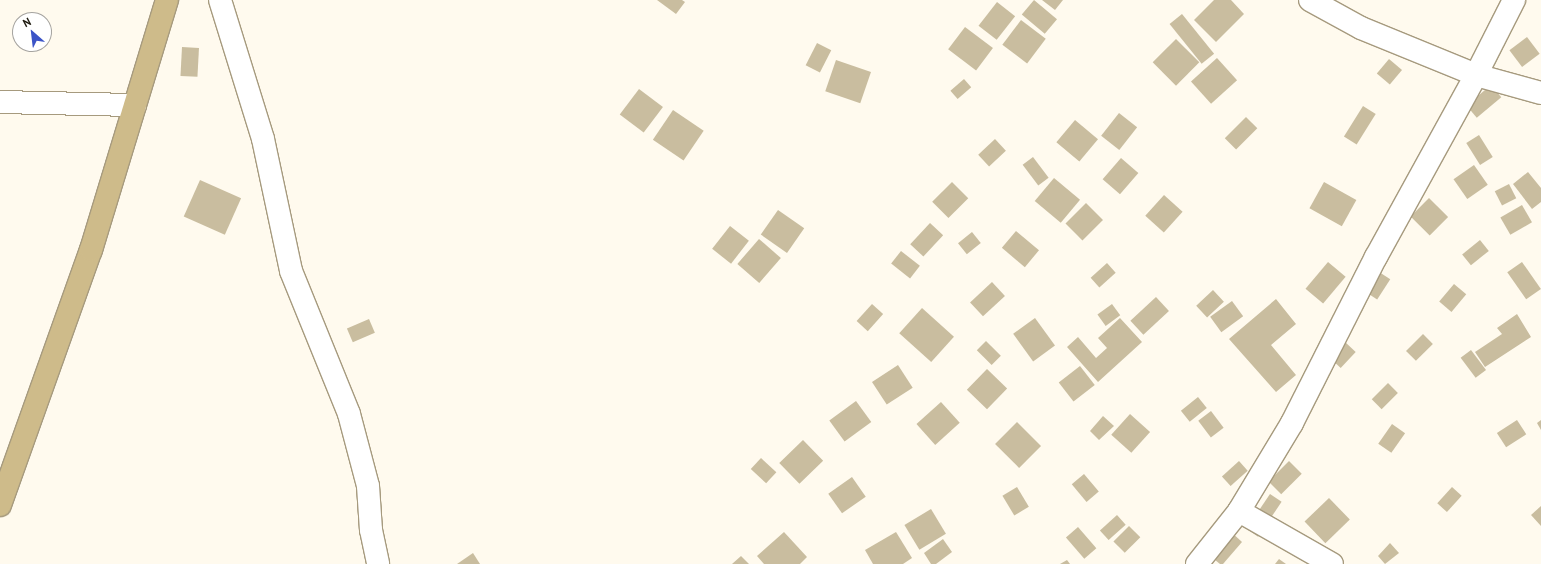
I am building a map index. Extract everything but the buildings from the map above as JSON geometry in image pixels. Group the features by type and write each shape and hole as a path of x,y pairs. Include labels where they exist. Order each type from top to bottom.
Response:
{"main road":[{"path":"0,505 91,250 167,0"}],"street":[{"path":"220,0 263,139 291,271 349,414 368,486 371,530 378,564"},
{"path":"1310,0 1354,25 1476,75 1541,93"},
{"path":"1197,564 1239,511 1292,423 1380,250 1476,75 1514,0"},
{"path":"0,102 135,105"},
{"path":"1239,511 1332,564"}]}
